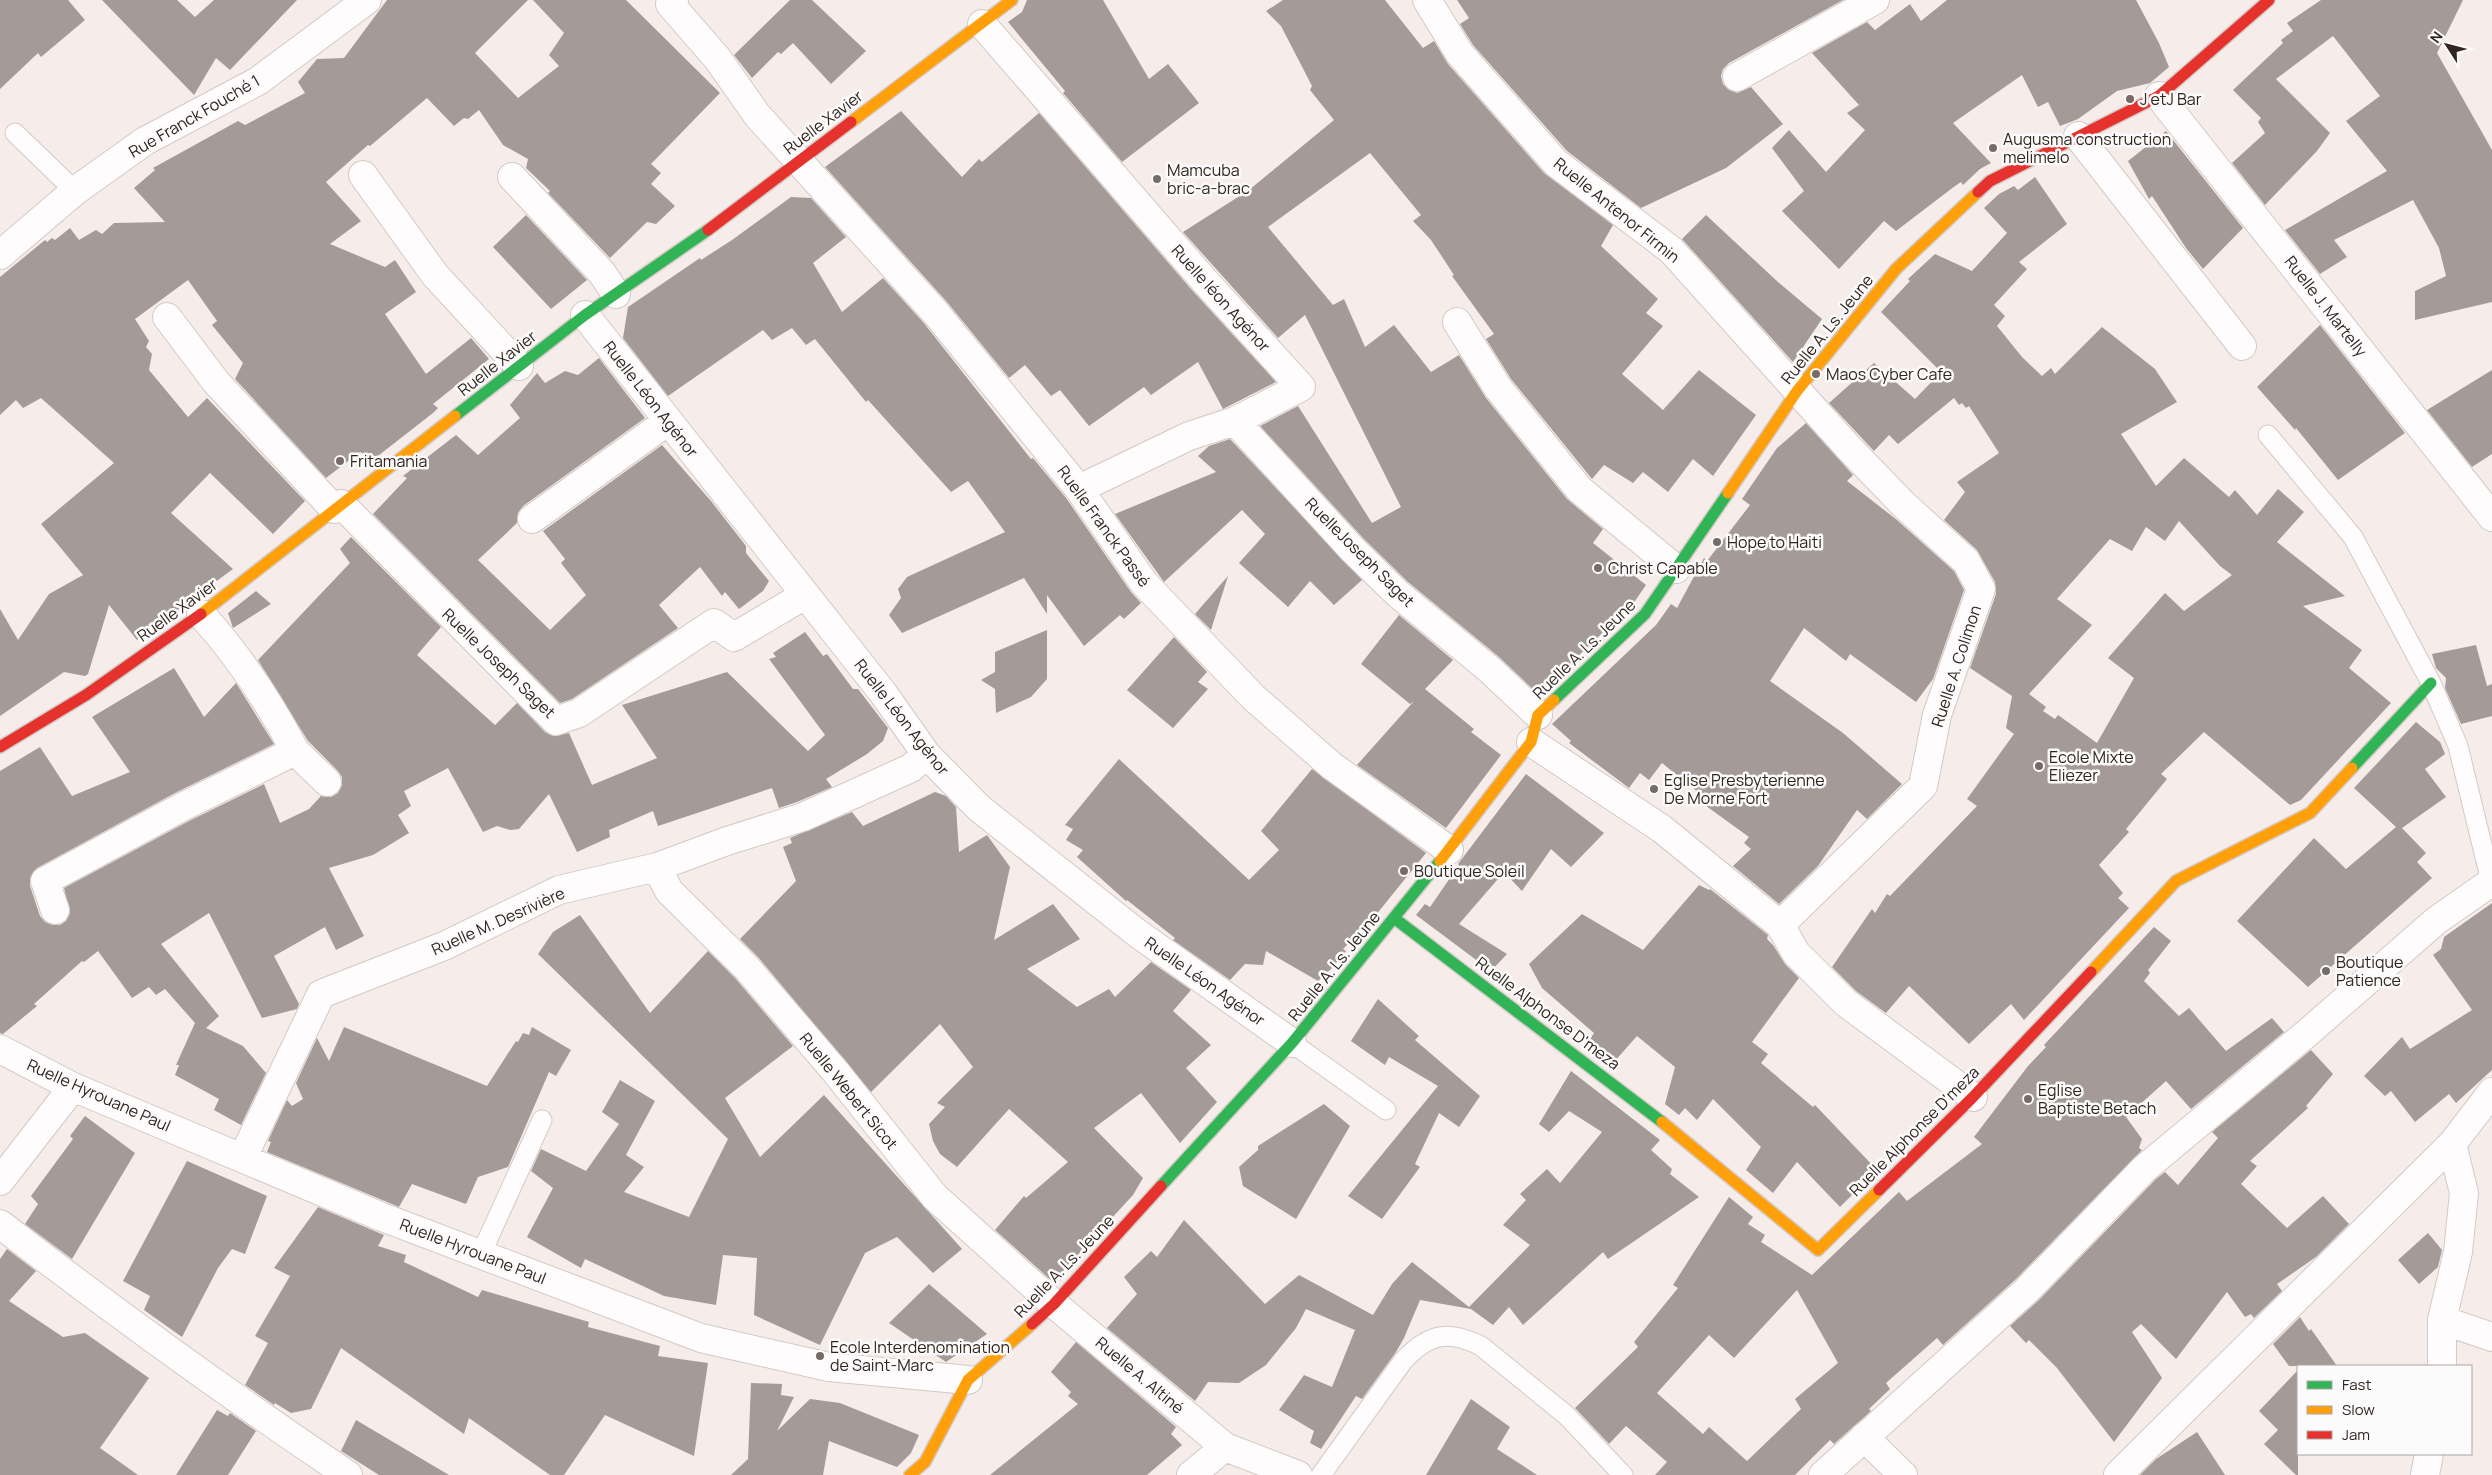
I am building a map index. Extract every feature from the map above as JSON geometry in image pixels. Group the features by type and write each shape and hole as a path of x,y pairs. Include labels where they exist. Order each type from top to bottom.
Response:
{"street":[{"name":"Ruelle Xavier","path":"0,747 86,695 200,614 585,315 723,219 1012,0"},
{"name":"Ruelle Antenor Firmin","path":"1427,0 1460,54 1556,163 1671,250 1797,390"},
{"path":"1737,77 1875,0"},
{"name":"Ruelle A. Ls. Jeune","path":"968,1380 1054,1304 1292,1043 1449,850 1531,742 1538,715 1645,614 1797,390 1896,269 1990,181 2159,96 2269,0"},
{"name":"Rue Franck Fouché 1","path":"0,255 75,191 145,141 258,80 363,1"},
{"name":"Ruelle Franck Passé","path":"670,1 717,58 757,115 935,312 1079,489 1144,583 1253,697 1332,766 1449,850"},
{"name":"Ruelle léon Agénor","path":"982,24 1203,279 1301,387 1235,421 1189,436 1079,489"},
{"name":"Ruelle J. Martelly","path":"2159,96 2492,517"},
{"path":"2078,136 2242,346"},
{"path":"363,175 435,276 519,366"},
{"path":"512,177 602,273 616,294"},
{"name":"Ruelle Léon Agénor","path":"585,315 883,693 926,754 979,808 1137,933 1292,1043"},
{"path":"167,317 216,382 338,506"},
{"path":"1457,322 1498,388 1579,489 1676,569"},
{"name":"Ruelle A. Colimon","path":"1780,925 1923,786 1937,715 1981,589 1966,561 1903,504 1797,390"},
{"path":"532,519 668,421"},
{"name":"RuelleJoseph Saget","path":"1235,421 1352,549 1398,594 1489,670 1538,715"},
{"name":"Ruelle Joseph Saget","path":"338,506 556,722 579,713 714,623 734,637 805,595"},
{"path":"200,614 229,645 278,718 295,750 326,782"},
{"name":"Ruelle Alphonse D'meza","path":"1394,918 1627,1093 1818,1250 1973,1097 2176,882 2310,813 2431,683"},
{"path":"1531,742 1662,829 1780,925 1796,953 1846,1003 1973,1097"},
{"path":"55,910 45,881 182,807 295,750"},
{"name":"Ruelle M. Desrivière","path":"243,1157 321,994 444,946 560,890 656,867 727,841 803,817 911,768 926,754"},
{"name":"Ruelle Webert Sicot","path":"656,867 669,891 746,967 835,1071 935,1197 1054,1304"},
{"path":"1823,1475 2027,1290 2145,1168 2306,1034 2437,920 2491,884"},
{"name":"Ruelle Hyrouane Paul","path":"0,1049 73,1087 382,1216 701,1338 829,1367 968,1380"},
{"path":"0,1181 73,1087"},
{"path":"2118,1475 2452,1144 2492,1092"},
{"path":"2442,1365 2442,1320 2458,1252 2464,1193 2452,1144"},
{"path":"0,1224 261,1417 348,1475"},
{"name":"Ruelle A. Altiné","path":"1054,1304 1225,1447 1298,1475"},
{"path":"2442,1320 2492,1337"},
{"path":"910,1475 925,1462 968,1380"},
{"path":"1864,1437 1903,1475"},
{"path":"1191,1475 1225,1447"},
{"path":"2425,1475 2429,1455"}],"lane":[{"path":"15,133 75,191"},
{"path":"2268,435 2353,537 2431,683 2458,746 2491,884"},
{"path":"1292,1043 1386,1110"},
{"path":"481,1254 542,1120"},
{"path":"1321,1475 1403,1361 1415,1348 1431,1339 1448,1335 1466,1338 1481,1346 1566,1415 1623,1475"}],"building":[{"path":"0,0 68,0 85,20 41,57 38,53 0,89"},
{"path":"102,0 177,0 195,17 214,0 297,0 230,70 216,58 194,95"},
{"path":"387,0 528,0 475,53 518,98 559,66 549,55 564,33 533,0 626,0 720,93 651,164 661,173 651,184 675,206 656,224 647,222 610,258 548,193 550,191 526,168 528,159 503,145 479,110 468,119 464,118 454,126 427,98 370,146 368,145 326,182 361,221 330,244 385,267 395,260 416,292 385,314 426,374 471,338 489,359 433,404 438,408 433,413 374,459 360,452 326,478 235,379 243,363 212,325 217,321 188,280 135,319 149,341 146,347 152,354 149,370 188,417 207,398 305,501 273,534 210,473 171,513 233,569 137,640 109,605 88,674 85,676 64,672 0,716 0,609 18,640 49,594 83,575 41,524 114,463 41,398 23,408 16,400 0,415 0,277 45,240 47,242 52,238 55,240 70,228 79,240 96,230 102,234 114,223 165,222 134,188 155,170 153,168 238,121 245,125 305,93 298,82 317,59 344,58"},
{"path":"790,0 812,0 866,51 831,84 793,43 781,54 778,52 752,78 734,55"},
{"path":"1027,0 1103,0 1149,79 1168,64 1199,103 1122,162 1063,93 1065,91 1008,22 1022,12"},
{"path":"1283,0 1385,0 1423,48 1434,41 1448,64 1544,173 1613,225 1601,246 1658,299 1646,313 1663,326 1622,374 1663,410 1699,370 1756,415 1713,476 1693,459 1668,492 1643,472 1633,483 1604,465 1592,479 1511,379 1486,339 1494,334 1452,276 1454,275 1431,240 1413,221 1421,215 1370,153 1268,227 1333,305 1344,299 1365,347 1394,325 1431,372 1459,355 1486,398 1567,499 1603,529 1593,543 1646,585 1633,604 1538,694 1499,657 1408,582 1363,538 1260,426 1298,406 1372,523 1401,507 1305,315 1278,338 1183,232 1249,190 1334,120 1310,90 1312,86 1281,26 1266,11"},
{"path":"1457,0 1843,0 1729,63 1723,69 1721,76 1723,84 1729,90 1737,93 1751,87 1783,124 1726,168 1641,208 1567,151 1473,45 1460,24 1469,18"},
{"path":"1947,0 2136,0 2159,43 2169,67 2150,83 2117,91 2078,119 2060,126 2048,102 2038,107 2022,75 1953,123 1991,163 1980,169 1963,185 1961,182 1955,186 1896,231 1884,221 1839,269 1782,211 1804,191 1772,148 1789,130 1826,172 1865,130 1847,113 1859,105 1812,53 1867,22 1875,30 1910,4 1921,21"},
{"path":"2321,0 2463,0 2437,53 2492,150 2492,302 2415,320 2415,291 2446,276 2439,248 2413,200 2334,240 2347,257 2320,274 2285,230 2387,171 2346,121 2380,96 2333,36 2276,79 2330,133 2317,151 2265,205 2232,163 2265,133 2258,122 2261,118 2233,90 2283,43 2281,40 2293,31 2287,23"},
{"path":"901,111 962,177 979,159 982,162 1039,113 1191,289 1276,382 1223,409 1198,362 1151,395 1144,387 1089,426 1060,390 1051,396 1025,365 1009,378 947,302 825,167"},
{"path":"2166,131 2243,228 2203,269 2186,248 2152,196 2149,199 2128,161"},
{"path":"2035,177 2067,224 2019,262 2027,269 1994,305 2005,316 1997,326 2022,357 2042,376 2051,368 2055,374 2102,327 2155,369 2177,402 2121,434 2156,486 2184,458 2229,497 2235,490 2257,515 2278,489 2304,512 2277,542 2345,596 2303,606 2362,650 2349,668 2391,703 2301,800 2290,805 2204,732 2161,774 2167,779 2126,829 2129,832 2099,865 2123,893 2118,898 2129,908 2024,1020 2011,1004 1969,1044 1909,986 1886,1013 1856,991 1832,967 1872,909 1875,913 1887,894 1890,896 1977,806 1967,799 2014,734 2006,728 2012,696 1970,668 1996,594 1995,582 1977,550 1944,520 1965,492 1957,482 1999,453 1969,406 1966,408 1962,403 1959,405 1954,398 1898,444 1889,435 1874,451 1829,403 1874,363 1915,399 1941,372 1881,312 1910,281 1908,279 1935,254 1972,271 2007,233 1984,208 1999,194 2014,186 2018,190","holes":["2179,521 2220,566 2232,575 2184,611 2165,593 2108,658 2134,678 2097,743 2058,715 2055,719 2043,711 2046,707 2029,694 2092,625 2057,599 2110,539 2132,551 2146,527 2165,541"]},
{"path":"791,197 811,198 846,237 813,263 842,312 883,278 923,322 1031,459 1033,458 1066,498 1131,592 1141,603 1124,619 1120,615 1084,646 1047,595 1047,614 1024,578 902,633 889,615 901,598 898,589 907,577 1005,532 968,481 951,492 868,400 866,402 815,339 806,345 792,328 772,340 763,330 668,396 623,338 628,307 700,258 701,260 732,240"},
{"path":"526,215 587,280 551,309 493,247"},
{"path":"1706,215 1778,282 1822,319 1793,362 1682,239"},
{"path":"2320,325 2405,433 2338,480 2296,428 2295,430 2257,387"},
{"path":"599,358 645,418 523,506 518,513 517,523 478,560 550,630 586,595 561,563 565,559 543,531 662,445 711,501 746,546 746,553 769,581 763,591 739,609 725,592 722,596 700,567 659,605 678,628 572,699 560,703 373,514 407,478 403,476 456,435 478,455 520,418 510,405 537,373 545,383 565,371 578,375"},
{"path":"2492,370 2492,454 2472,467 2427,410"},
{"path":"1806,423 1853,475 1847,481 1897,520 1954,571 1964,590 1933,679 1916,702 1850,654 1846,661 1804,628 1770,681 1843,733 1902,784 1867,819 1857,810 1818,866 1779,904 1733,866 1751,849 1744,843 1749,837 1702,803 1704,797 1662,763 1649,780 1640,773 1629,788 1569,743 1571,741 1552,724 1656,625 1671,604 1677,608 1704,558 1707,561 1750,505 1742,499 1777,448"},
{"path":"1230,439 1362,580 1334,605 1310,581 1288,607 1239,563 1265,534 1242,510 1164,582 1115,514 1216,472 1198,456 1209,446"},
{"path":"351,537 441,627 417,655 495,725 517,703 545,732 553,736 569,733 592,785 657,758 622,705 727,672 808,751 825,735 769,659 776,657 773,653 805,632 823,656 827,654 853,689 858,689 888,728 883,741 867,754 826,779 832,787 797,802 779,808 772,788 658,826 653,811 609,830 610,837 577,852 549,794 519,829 510,830 497,826 483,832 448,768 404,791 411,806 398,815 409,833 373,855 329,868 364,936 336,950 325,927 274,956 299,1004 297,1009 262,1018 209,913 161,944 219,1016 206,1028 243,1046 266,1073 241,1125 214,1110 219,1099 175,1075 179,1065 176,1065 195,1023 165,989 156,995 149,987 132,998 98,951 84,962 82,961 34,1004 37,1006 3,1034 0,1033 0,771 40,747 72,796 130,772 92,717 174,668 204,717 236,683 274,744 175,793 37,868 30,878 30,886 40,916 45,922 53,925 60,925 66,921 70,913 64,888 189,821 264,784 280,823 309,809 321,796 331,797 338,793 342,785 342,777 308,741 258,660 350,563 340,549"},
{"path":"1228,576 1211,630 1195,614"},
{"path":"256,591 271,604 233,628 228,613"},
{"path":"1399,615 1453,660 1425,689 1474,729 1471,732 1501,755 1446,828 1357,765 1414,701 1410,704 1361,664"},
{"path":"1047,630 1047,679 1031,697 996,713 995,689 981,680 995,672 995,652"},
{"path":"1174,637 1207,672 1198,682 1208,689 1173,728 1127,690"},
{"path":"2476,645 2487,686 2492,684 2492,716 2461,724 2445,688 2446,678 2436,668 2432,654"},
{"path":"2416,722 2440,742 2445,754 2425,769 2446,797 2402,828 2426,853 2417,862 2432,878 2308,987 2237,921 2314,838 2346,869 2396,827 2354,788"},
{"path":"1119,759 1249,880 1279,850 1261,831 1312,769 1426,853 1371,921 1343,949 1346,951 1332,968 1318,981 1266,951 1263,965 1245,964 1230,980 1173,940 1175,938 1126,901 1077,857 1083,850 1066,840 1073,829 1065,825"},
{"path":"1526,774 1604,833 1571,867 1551,849 1522,891 1504,872 1459,924 1507,954 1491,971 1416,915 1425,904 1430,907 1458,864"},
{"path":"935,792 946,796 956,807 959,852 987,835 1010,867 994,940 1053,904 1080,939 1027,969 1077,1007 1109,989 1115,997 1151,962 1191,990 1173,1011 1211,1045 1186,1068 1217,1102 1180,1143 1141,1093 1094,1128 1143,1178 1133,1195 1053,1282 995,1230 1024,1196 1026,1198 1068,1162 1009,1109 957,1167 940,1154 933,1141 929,1124 945,1107 937,1103 973,1067 940,1024 871,1092 758,957 740,939 796,881 783,847 792,843 790,838 852,812 863,826"},
{"path":"1699,885 1710,889 1768,935 1767,939 1785,964 1799,978 1752,1042 1768,1054 1761,1063 1813,1107 1815,1105 1877,1170 1840,1207 1797,1162 1773,1193 1746,1170 1761,1147 1713,1099 1697,1120 1685,1108 1679,1115 1665,1104 1675,1067 1637,1036 1613,1063 1587,1044 1594,1033 1542,988 1529,964 1582,914 1643,950"},
{"path":"2492,903 2492,1070 2456,1103 2449,1094 2415,1122 2391,1091 2385,1096 2364,1076 2402,1037 2410,1049 2472,1010 2433,955 2441,949 2444,937"},
{"path":"580,915 650,1013 708,951 735,978 793,1046 725,1098 760,1157 824,1095 962,1249 933,1273 897,1237 865,1253 820,1345 754,1315 757,1258 723,1255 716,1305 664,1296 585,1259 581,1268 527,1237 553,1188 531,1171 541,1149 586,1171 619,1124 602,1112 620,1080 655,1101 626,1155 644,1167 624,1192 689,1217 728,1139 538,954 553,932"},
{"path":"2154,927 2171,941 2148,970 2150,973 2144,981 2179,1016 2189,1008 2226,1051 2272,1018 2284,1032 2191,1109 2166,1081 2126,1117 2142,1139 2139,1148 2142,1150 2016,1279 1943,1345 1937,1338 1886,1383 1890,1389 1869,1409 1871,1411 1834,1444 1830,1440 1795,1475 1655,1475 1667,1462 1626,1426 1609,1444 1575,1408 1638,1347 1634,1342 1678,1288 1673,1285 1729,1197 1753,1217 1748,1224 1765,1235 1761,1242 1812,1275 1899,1192 1907,1201 1982,1144 1974,1137 2028,1066 2046,1047 2044,1045","holes":["1797,1290 1838,1363 1795,1399 1801,1409 1747,1461 1709,1427 1703,1434 1657,1393 1709,1335 1734,1358"]},
{"path":"1378,999 1419,1036 1415,1040 1480,1096 1459,1127 1439,1113 1415,1164 1420,1167 1382,1219 1348,1196 1438,1086 1389,1057 1385,1065 1351,1041"},
{"path":"344,1027 487,1086 516,1041 518,1042 523,1033 529,1035 532,1027 571,1050 556,1076 549,1072 508,1167 478,1177 466,1204 412,1184 399,1207 267,1152 271,1142 268,1141 287,1100 292,1106 303,1099 296,1083 317,1038 329,1061"},
{"path":"2311,1050 2333,1074 2306,1106 2308,1108 2250,1161 2257,1166 2241,1184 2287,1228 2323,1196 2349,1224 2316,1257 2277,1284 2282,1291 2254,1318 2251,1314 2245,1317 2227,1292 2176,1359 2141,1324 2132,1332 2162,1378 2114,1442 2057,1368 2029,1340 2026,1343 2010,1326 2038,1301 2156,1179 2165,1172 2178,1185 2218,1138 2212,1132"},
{"path":"1571,1071 1660,1140 1651,1150 1672,1169 1670,1174 1699,1197 1608,1259 1603,1252 1523,1325 1509,1307 1493,1325 1471,1309 1420,1300 1396,1352 1362,1399 1356,1396 1321,1449 1310,1443 1314,1431 1279,1410 1304,1375 1332,1387 1355,1330 1306,1309 1296,1328 1266,1365 1239,1383 1208,1382 1195,1401 1107,1328 1137,1294 1124,1277 1151,1251 1157,1257 1184,1220 1265,1304 1299,1275 1373,1315 1392,1284 1412,1262 1469,1307 1530,1245 1503,1225 1526,1200 1520,1194 1547,1169 1560,1183 1602,1132 1569,1111 1549,1132 1539,1124"},
{"path":"1324,1104 1350,1126 1296,1219 1243,1186 1239,1167 1258,1150 1258,1146"},
{"path":"85,1116 135,1153 72,1259 25,1224 38,1204 31,1196 73,1139 70,1136"},
{"path":"187,1161 267,1196 245,1254 232,1249 218,1268 182,1337 144,1310 150,1296 123,1281"},
{"path":"318,1207 384,1235 378,1246 406,1255 404,1262 478,1297 482,1290 589,1322 588,1327 660,1346 658,1356 708,1363 694,1456 605,1415 564,1475 550,1475 469,1418 464,1434 341,1348 311,1409 291,1413 275,1403 274,1405 245,1385 268,1343 255,1336 290,1276 274,1268"},
{"path":"2428,1233 2442,1250 2438,1267 2419,1284 2398,1260"},
{"path":"7,1249 36,1271 9,1301 63,1337 85,1333 149,1378 100,1448 138,1475 0,1475 0,1259"},
{"path":"929,1284 987,1334 946,1362 889,1323"},
{"path":"2300,1317 2309,1331 2311,1329 2336,1365 2289,1366 2273,1344"},
{"path":"1076,1342 1176,1427 1171,1434 1182,1445 1147,1475 990,1475 1078,1404 1068,1396 1071,1392 1051,1372"},
{"path":"2297,1371 2298,1475 2264,1444 2278,1430 2259,1411"},
{"path":"751,1383 782,1384 781,1395 794,1397 777,1431 810,1399 840,1403 919,1435 911,1453 897,1467 829,1441 823,1475 731,1475 748,1459"},
{"path":"1471,1399 1510,1427 1497,1449 1537,1475 1426,1475"},
{"path":"217,1410 228,1416 230,1413 256,1431 228,1475 176,1475"},
{"path":"356,1420 449,1475 379,1475 341,1451"},
{"path":"2197,1432 2225,1475 2140,1475 2156,1459"}],"traffic: fast":[{"path":"455,416 585,315 708,230"},
{"path":"1554,700 1645,614 1728,493"},
{"path":"2352,768 2431,683"},
{"path":"1161,1186 1292,1043 1440,861"},
{"path":"1394,918 1662,1122"}],"traffic: slow":[{"path":"851,122 1012,0"},
{"path":"1728,493 1797,391 1896,269 1978,192"},
{"path":"201,614 455,416"},
{"path":"1440,861 1531,742 1538,715 1554,700"},
{"path":"2091,972 2176,881 2310,813 2352,768"},
{"path":"1662,1122 1818,1250 1879,1190"},
{"path":"910,1475 925,1462 968,1380 1032,1324"}],"traffic: jam":[{"path":"1978,192 1990,181 2159,96 2269,0"},
{"path":"708,230 851,122"},
{"path":"0,747 86,695 201,614"},
{"path":"1879,1190 1973,1097 2091,972"},
{"path":"1032,1324 1054,1304 1161,1186"}],"place":[{"name":"J etJ Bar","path":"2130,99"},
{"name":"Augusma construction melimelo","path":"1993,148"},
{"name":"Mamcuba bric-a-brac","path":"1157,179"},
{"name":"Maos Cyber Cafe","path":"1816,374"},
{"name":"Fritamania","path":"340,461"},
{"name":"Hope to Haiti","path":"1717,542"},
{"name":"Christ Capable","path":"1598,568"},
{"name":"Ecole Mixte Eliezer","path":"2039,766"},
{"name":"Eglise Presbyterienne De Morne Fort","path":"1654,789"},
{"name":"B0utique Soleil","path":"1404,871"},
{"name":"Boutique Patience","path":"2326,971"},
{"name":"Eglise Baptiste Betach","path":"2028,1099"},
{"name":"Ecole Interdenomination de Saint-Marc","path":"820,1356"}]}
